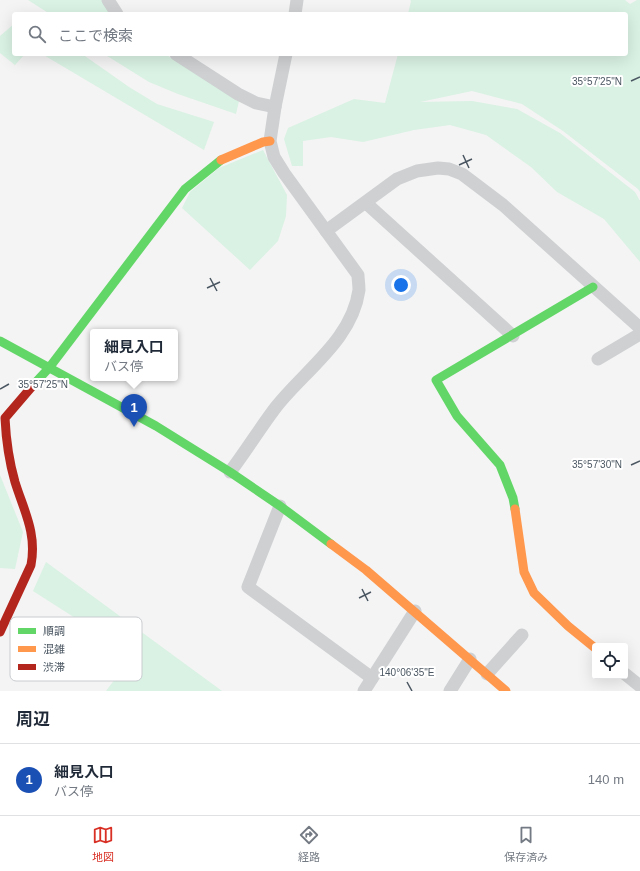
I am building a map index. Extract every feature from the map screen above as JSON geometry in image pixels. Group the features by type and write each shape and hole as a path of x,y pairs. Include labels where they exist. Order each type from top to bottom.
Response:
{"street":[{"path":"108,0 116,12"},
{"path":"295,12 298,0"},
{"path":"179,56 238,94 256,102 275,107"},
{"path":"230,472 277,406 320,360 344,331 354,309 359,289 358,274 284,173 274,157 270,141 275,107 286,56"},
{"path":"0,632 32,565 34,555 32,534 15,481 2,420 49,368 185,189 220,160 263,142 270,141"},
{"path":"326,231 397,179 417,170 438,168 449,169 462,174 482,188 640,328"},
{"path":"366,203 513,336"},
{"path":"592,287 513,336 436,380 457,416 500,465 505,475 513,498 524,572 534,593 568,626 592,646"},
{"path":"598,359 640,334"},
{"path":"0,341 156,426 230,472 280,506 366,570 506,691"},
{"path":"280,506 248,587 372,678"},
{"path":"364,691 415,611"},
{"path":"487,674 522,635"},
{"path":"450,691 470,659"},
{"path":"628,676 640,686"}],"green space":[{"path":"28,0 102,0 111,12 47,12"},
{"path":"410,0 625,0 630,4 640,0 640,192 563,131 522,104 472,91 420,102 472,101 517,109 560,133 635,192 640,201 640,262 604,219 557,192 531,167 486,135 450,125 414,130 363,142 331,137 303,141 303,166 292,166 284,139 288,128 354,99 385,103 397,56 628,56 628,12 408,12"},
{"path":"12,26 12,56 23,56 15,65 0,53 0,36"},
{"path":"45,56 85,56 129,87 157,104 214,122 204,150"},
{"path":"107,56 168,56 239,101 236,114 178,94 149,82"},
{"path":"263,150 287,195 286,216 278,241 250,270 182,208 190,192 219,168"},
{"path":"0,475 23,532 15,569 0,568"},
{"path":"46,562 121,617 74,617 33,591"},
{"path":"142,632 222,691 106,691 114,681 142,681"}],"traffic: fast":[{"path":"35,383 49,368 185,189 221,160"},
{"path":"515,509 513,498 500,465 457,416 436,380 593,287"},
{"path":"0,341 156,426 230,472 280,506 331,544"}],"traffic: slow":[{"path":"221,160 263,142 270,141"},
{"path":"515,509 524,572 534,593 568,626 592,646"},
{"path":"331,544 366,570 506,691"}],"traffic: jam":[{"path":"0,632 31,565 32,553 29,522 11,466 5,418 35,383"}],"place":[{"name":"細見入口","path":"134,427"}]}
